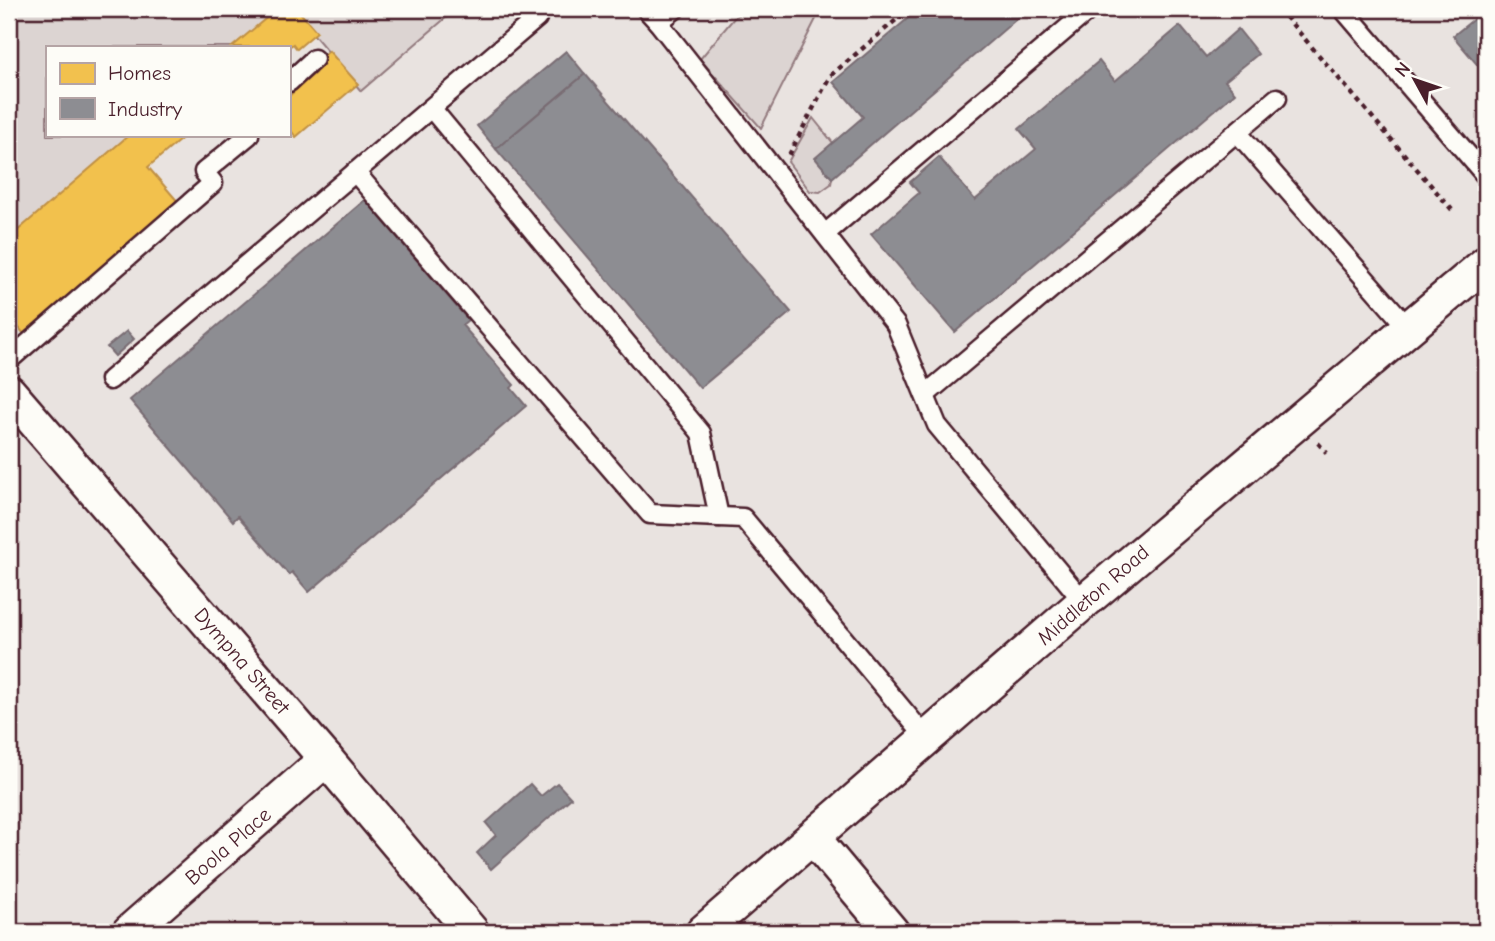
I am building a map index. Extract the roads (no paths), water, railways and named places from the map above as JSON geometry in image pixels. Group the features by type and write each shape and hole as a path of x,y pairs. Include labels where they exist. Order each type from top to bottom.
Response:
{"street":[{"name":"Middleton Road","path":"704,932 1084,602 1486,263"},
{"name":"Dympna Street","path":"9,392 326,759 471,932"},
{"name":"Boola Place","path":"129,932 326,759"},
{"path":"814,839 892,932"}],"lane":[{"path":"675,9 652,16 896,325 937,425 1084,602"},
{"path":"825,234 1090,9"},
{"path":"1343,9 1486,176"},
{"path":"110,380 537,18"},
{"path":"290,81 314,59"},
{"path":"925,396 1277,99"},
{"path":"432,109 701,433 719,517"},
{"path":"1237,132 1409,329"},
{"path":"9,359 213,183 204,172 248,136"},
{"path":"355,172 650,514 743,518 928,740"}]}
